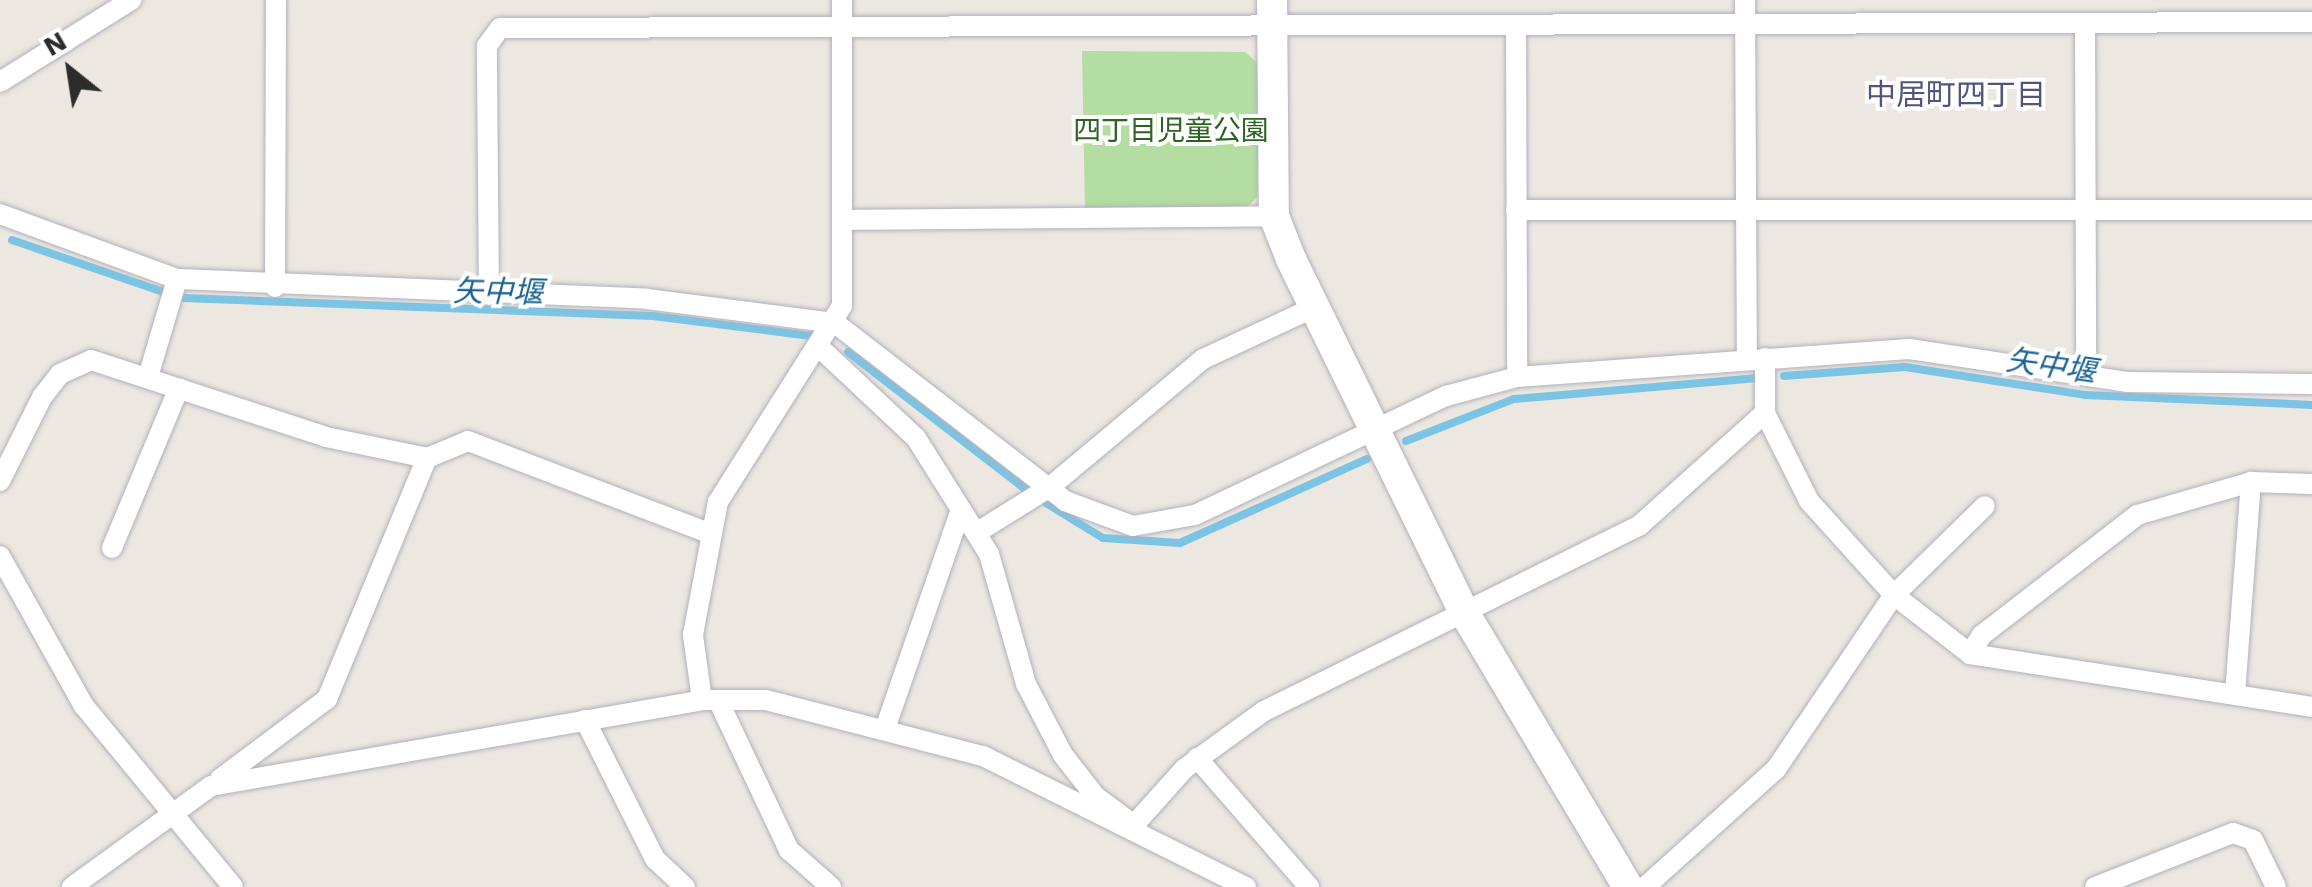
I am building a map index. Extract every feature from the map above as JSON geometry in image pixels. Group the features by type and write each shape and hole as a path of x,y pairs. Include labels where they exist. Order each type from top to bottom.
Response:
{"street":[{"path":"0,82 131,0"},
{"path":"276,0 276,287"},
{"path":"831,887 790,850 710,701 693,635 709,534 727,485 835,322 844,220 842,0"},
{"path":"1745,0 1756,358 1765,413 1808,502 1894,596 1970,654 2312,708"},
{"path":"489,294 492,34 511,27 843,32 1272,14 1516,29 2312,22"},
{"path":"1272,14 1274,216 1314,307 1464,612 1628,887"},
{"path":"2085,24 2086,374"},
{"path":"1516,29 1517,377"},
{"path":"1516,210 2312,210"},
{"path":"1,216 177,279 276,287 647,298 835,322 1050,487 1101,518 1160,527 1446,396 1517,377 1908,349 2086,374 2312,384"},
{"path":"844,220 1274,216"},
{"path":"148,378 177,279"},
{"path":"976,533 1050,487 1203,359 1314,307"},
{"path":"818,348 895,412 961,510 976,533 1026,684 1063,755 1094,796 1134,825"},
{"path":"0,480 60,374 91,360 326,437 427,458 468,441 709,534"},
{"path":"112,548 179,388"},
{"path":"1134,825 1197,758 1311,685 1640,524 1765,413"},
{"path":"72,887 327,699 427,458"},
{"path":"1970,654 1982,634 2137,515 2251,482 2312,484"},
{"path":"2234,694 2251,482"},
{"path":"1645,887 1776,769 1894,596 1986,506"},
{"path":"886,726 961,510"},
{"path":"0,556 84,706 233,887"},
{"path":"211,786 586,720 710,701 766,700 886,726 983,756 1134,825 1246,887"},
{"path":"586,720 655,858 685,887"},
{"path":"1197,758 1309,887"},
{"path":"2095,887 2233,833 2254,840 2276,887"}],"green space":[{"name":"四丁目児童公園","path":"1082,51 1245,52 1260,65 1257,197 1243,211 1085,211"}],"waterway":[{"name":"矢中堰","path":"12,240 166,293"},
{"name":"矢中堰","path":"184,298 653,316 811,336"},
{"name":"矢中堰","path":"848,352 1028,491"},
{"name":"矢中堰","path":"1784,376 1905,367 2085,395 2312,405"},
{"name":"矢中堰","path":"1406,441 1514,399 1758,378"},
{"name":"矢中堰","path":"1046,503 1103,538 1180,543 1367,459"}],"district":[{"name":"中居町四丁目","path":"1956,95"}]}
